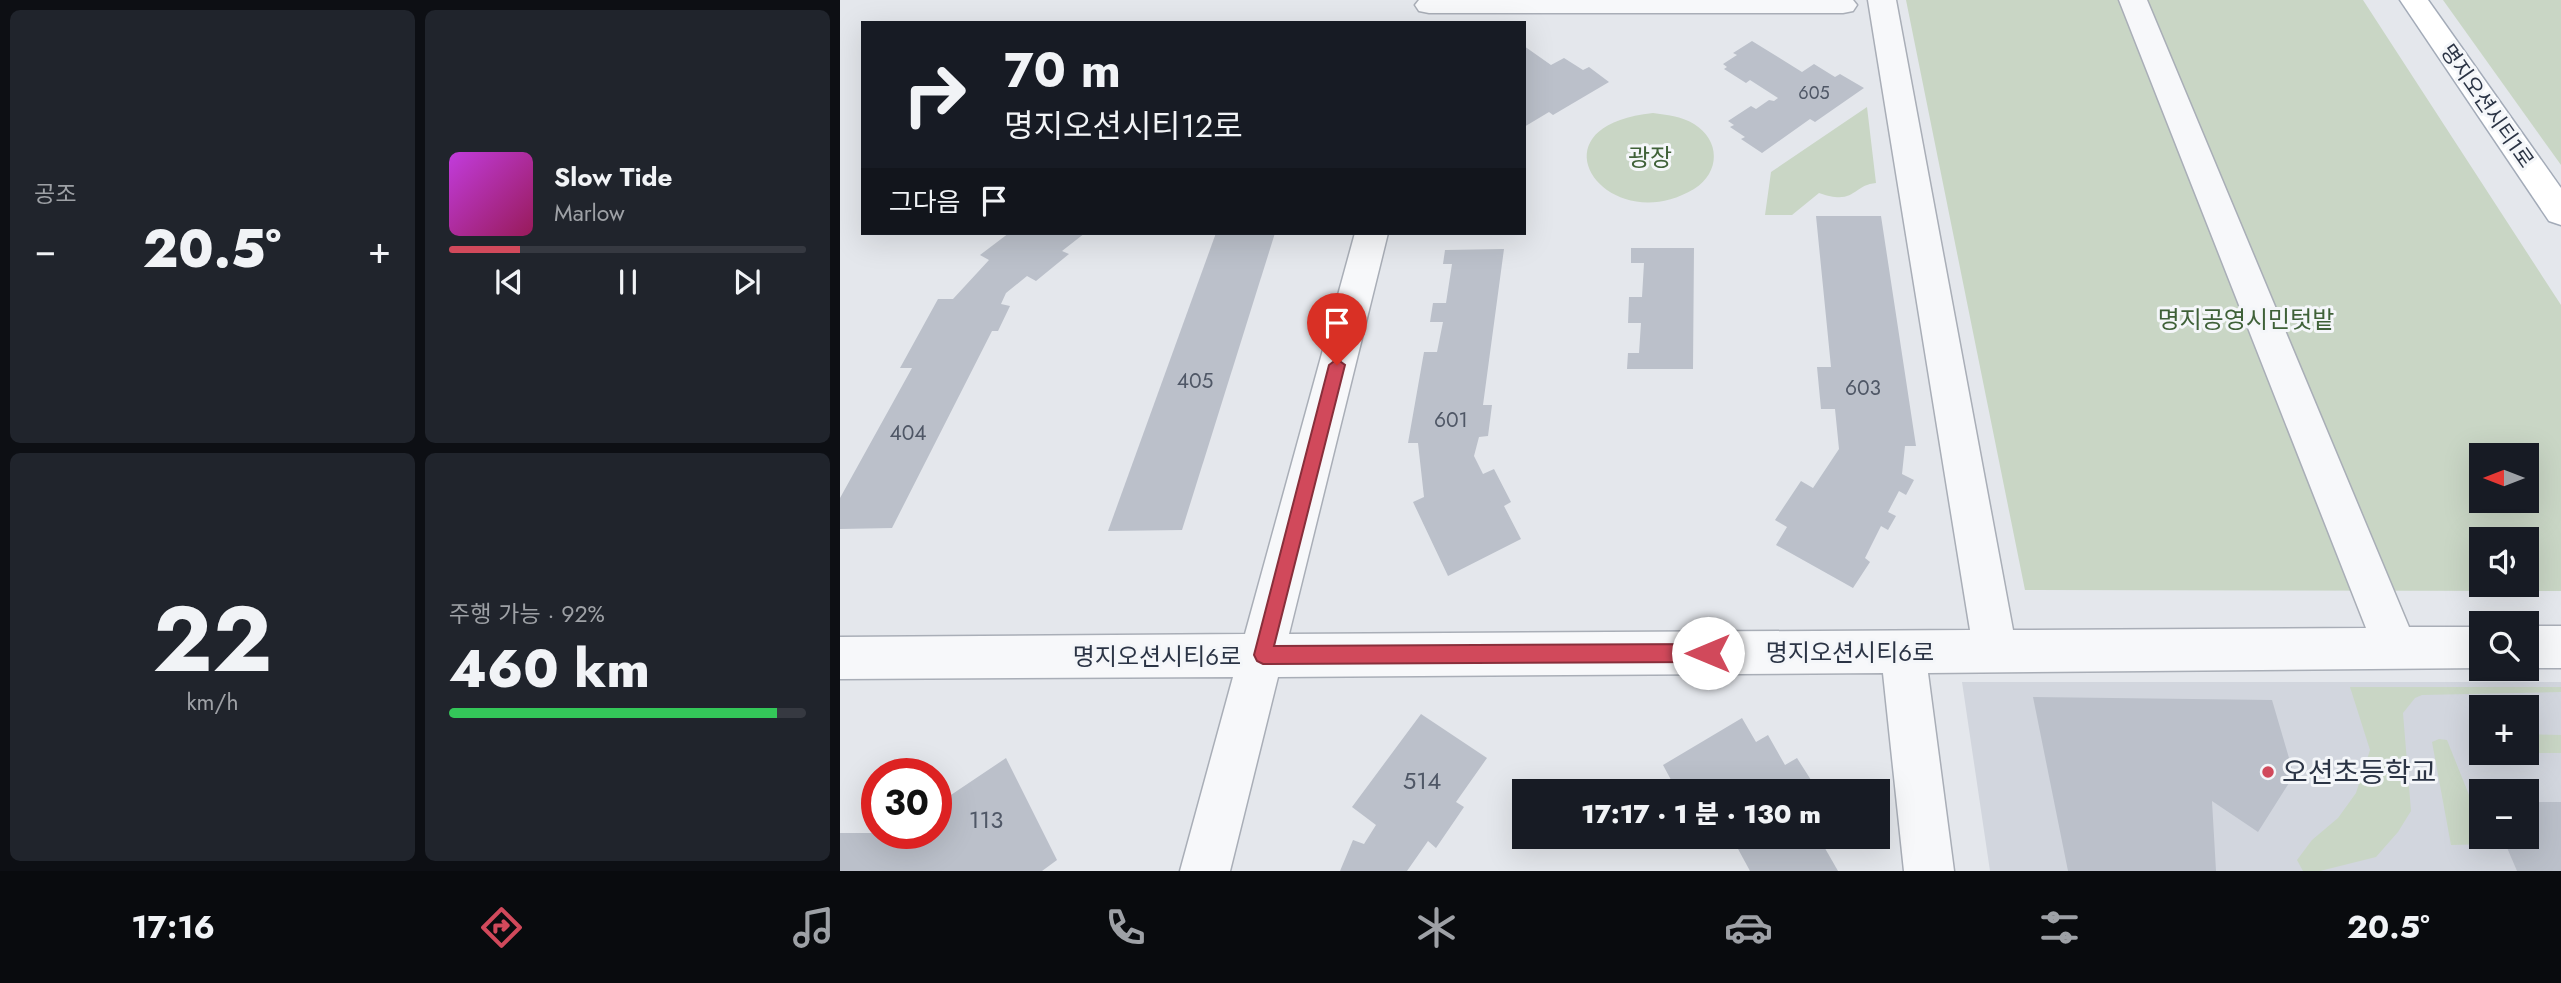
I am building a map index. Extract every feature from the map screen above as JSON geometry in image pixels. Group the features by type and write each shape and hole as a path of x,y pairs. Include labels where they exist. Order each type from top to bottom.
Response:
{"main road":[{"name":"명지오션시티1로","path":"2414,0 2561,213"}],"street":[{"path":"1882,0 1995,650"},
{"path":"2133,0 2396,648"},
{"path":"1428,9 1843,5"},
{"path":"1205,871 1370,235"},
{"path":"2539,647 2561,647"},
{"name":"명지오션시티6로","path":"840,658 2469,648"},
{"path":"1903,652 1929,871"}],"shaded area":[{"name":"오션초등학교","path":"1962,682 2561,682 2561,871 1990,871"}],"green space":[{"name":"명지공영시민텃밭","path":"1906,0 2363,0 2561,305 2561,591 2539,591 2539,527 2469,527 2469,591 2025,590"},
{"path":"2443,0 2561,0 2561,165"},
{"path":"1867,107 1876,183 1847,196 1819,193 1792,215 1765,215 1771,172"},
{"name":"광장","path":"1653,113 1684,119 1703,131 1713,147 1713,165 1703,182 1694,189 1662,201 1633,201 1609,191 1593,175 1587,156 1593,138 1614,122"},
{"path":"2350,687 2561,687 2561,692 2422,695 2415,698 2403,713 2411,811 2398,832 2376,857 2320,871 2303,871 2297,860 2312,840 2338,818 2356,793 2370,750"},
{"path":"2539,734 2561,735 2561,753 2539,753"},
{"path":"2447,740 2469,795 2469,845 2451,845 2432,742"}],"building":[{"path":"1752,41 1802,72 1814,64 1835,77 1840,74 1864,88 1815,122 1810,119 1762,153 1741,139 1745,137 1730,127 1734,125 1728,121 1751,106 1756,109 1769,100 1778,98 1750,80 1746,83 1724,69 1727,67 1723,64 1737,55 1733,53"},
{"path":"1526,47 1551,65 1564,58 1583,70 1589,67 1609,82 1553,115 1549,112 1526,126"},
{"path":"1816,216 1881,216 1916,446 1905,446 1902,474 1914,480 1906,495 1899,491 1888,512 1896,516 1888,530 1881,526 1865,558 1870,562 1853,588 1776,545 1787,527 1775,520 1801,481 1813,488 1839,449 1835,409 1821,409 1817,367 1831,367"},
{"path":"1006,235 1082,235 1062,251 1069,254 1036,281 1027,276 1006,293 1001,304 1010,306 998,331 992,331 892,528 840,529 840,498 912,368 900,368 938,299 953,299 989,260 980,255"},
{"path":"1215,235 1274,235 1182,530 1108,531"},
{"path":"1631,248 1694,248 1693,369 1627,369 1628,353 1639,353 1641,323 1628,323 1629,297 1642,297 1644,263 1631,263"},
{"path":"1504,249 1483,405 1492,405 1488,436 1479,437 1474,456 1483,474 1494,469 1511,502 1504,506 1521,539 1448,576 1413,502 1424,497 1418,443 1408,443 1424,352 1437,352 1443,322 1430,322 1433,303 1446,303 1452,264 1443,264 1445,250"},
{"path":"2033,697 2272,700 2294,775 2258,832 2212,801 2216,871 2068,871"},
{"path":"1421,714 1487,758 1456,802 1464,807 1436,848 1428,841 1407,871 1340,871 1353,840 1364,844 1376,825 1352,807"},
{"path":"1742,718 1756,742 1768,735 1785,765 1797,758 1810,779 1671,779 1663,765"},
{"path":"1006,758 1057,860 1042,871 840,871 840,833 861,833 861,849 952,849 952,794"},
{"path":"2539,802 2561,802 2561,871 2517,871 2508,849 2539,849"},
{"path":"1738,849 1825,849 1838,871 1750,871"}],"place":[{"name":"오션초등학교","path":"2268,772"}],"route":[{"path":"1337,365 1263,655 1708,653"}]}
